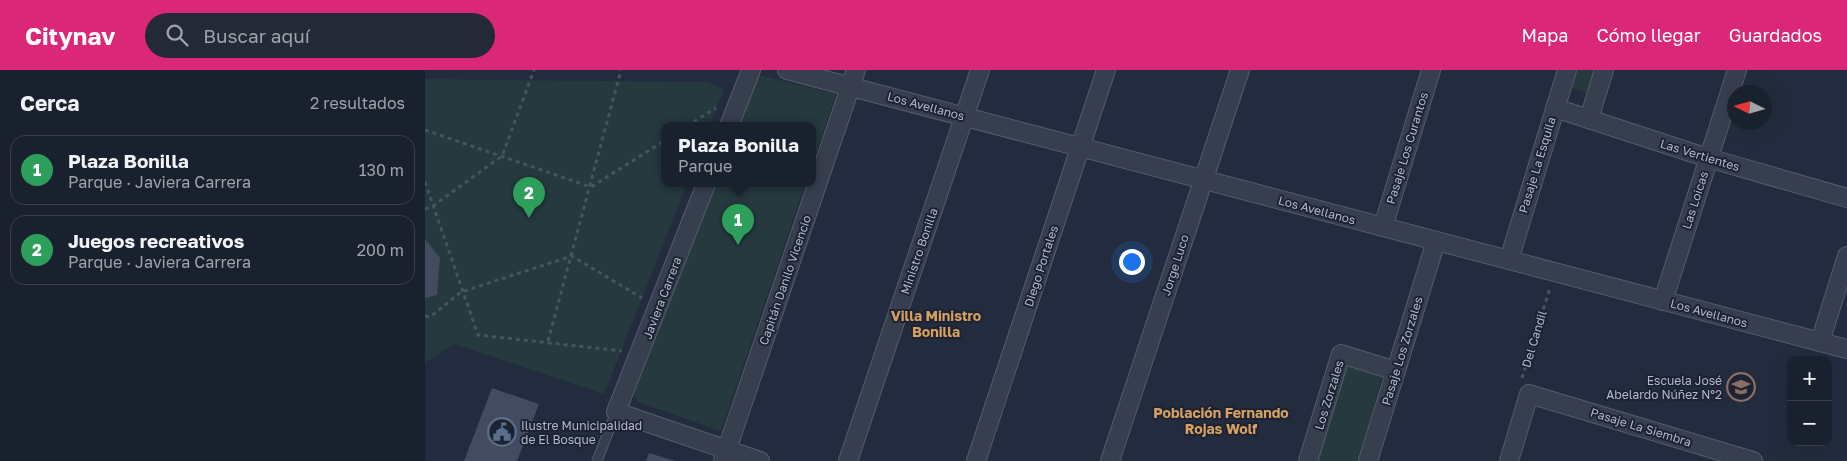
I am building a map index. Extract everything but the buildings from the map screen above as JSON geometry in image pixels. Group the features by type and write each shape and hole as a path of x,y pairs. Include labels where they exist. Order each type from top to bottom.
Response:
{"street":[{"path":"731,122 751,70"},
{"name":"Los Avellanos","path":"787,70 853,78 965,117 1847,349"},
{"name":"Ministro Bonilla","path":"848,461 980,70"},
{"name":"Diego Portales","path":"975,461 1106,70"},
{"name":"Jorge Luco","path":"1110,461 1240,70"},
{"name":"Pasaje Los Curantos","path":"1383,227 1431,70"},
{"name":"Pasaje La Esquila","path":"1509,260 1567,70"},
{"path":"1589,119 1604,70"},
{"name":"Las Loicas","path":"1663,301 1737,70"},
{"name":"Capitán Danilo Vicencio","path":"725,455 853,78"},
{"name":"Las Vertientes","path":"1555,108 1709,158 1847,198"},
{"name":"Javiera Carrera","path":"616,412 705,187"},
{"name":"Pasaje Los Zorzales","path":"1368,461 1436,241"},
{"path":"1820,342 1847,256"},
{"name":"Los Zorzales","path":"1309,461 1341,354 1396,371"},
{"path":"1509,461 1529,394"},
{"name":"Pasaje La Siembra","path":"1529,394 1753,461"},
{"path":"616,412 725,455 760,461"}],"lane":[{"path":"597,461 616,412"}],"path":[{"path":"425,209 433,206 502,156 534,70"},
{"path":"548,342 621,70"},
{"path":"425,130 591,187"},
{"path":"591,187 661,143"},
{"path":"425,182 461,292 478,335 640,353"},
{"path":"425,316 430,316 461,292 572,256 658,307"},
{"name":"Del Candil","path":"1529,394 1521,382 1555,272"}],"shaded area":[{"path":"1576,70 1609,70 1601,96 1571,88"},
{"path":"762,76 836,94 816,153 816,122 739,122 757,78"},
{"path":"425,79 707,82 724,89 711,122 661,122 661,187 686,187 604,394 454,344 425,363"},
{"path":"714,187 804,187 721,431 638,402 634,395"},
{"path":"1344,365 1382,376 1359,461 1318,461"}],"place":[{"name":"Juegos recreativos","path":"529,218"},
{"name":"Plaza Bonilla","path":"738,245"},
{"name":"Escuela José Abelardo Núñez N°2","path":"1741,387"},
{"name":"Ilustre Municipalidad de El Bosque","path":"502,432"}],"district":[{"name":"Villa Ministro Bonilla","path":"936,324"},
{"name":"Población Fernando Rojas Wolf","path":"1221,420"}]}
